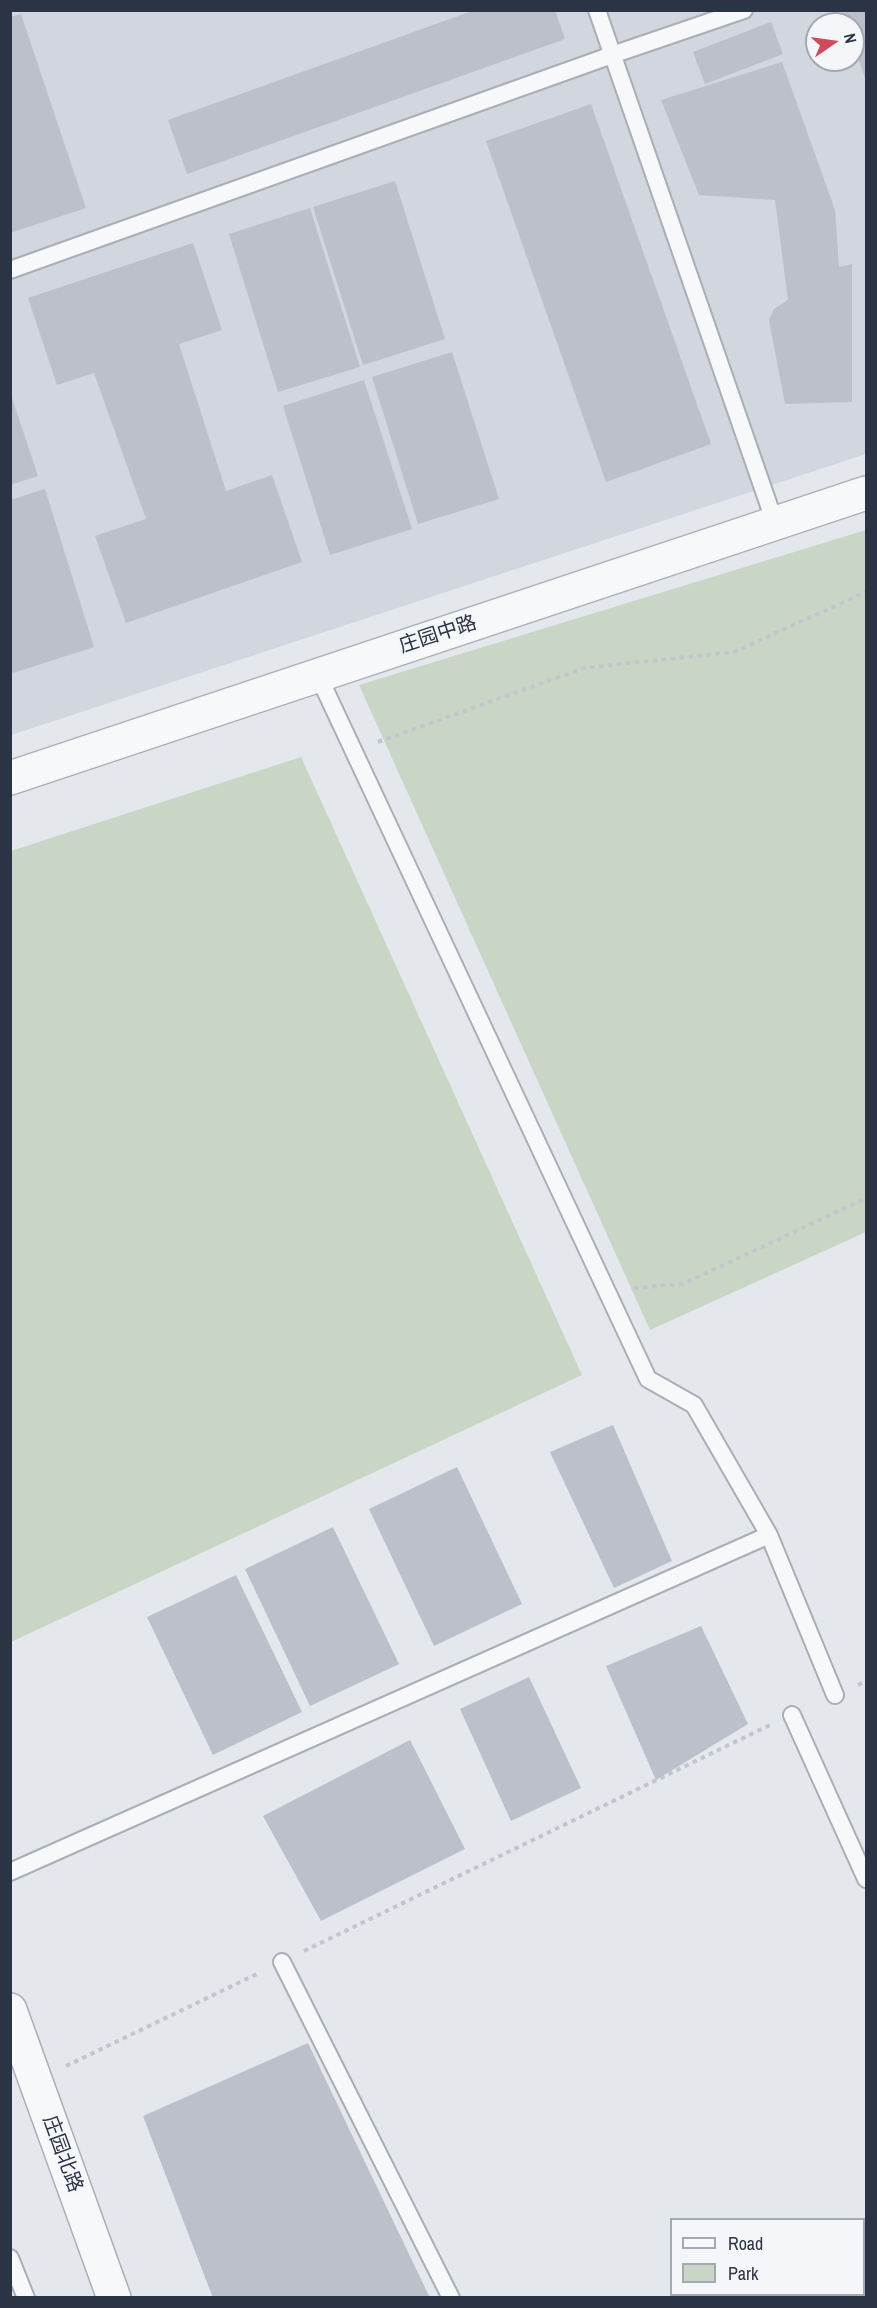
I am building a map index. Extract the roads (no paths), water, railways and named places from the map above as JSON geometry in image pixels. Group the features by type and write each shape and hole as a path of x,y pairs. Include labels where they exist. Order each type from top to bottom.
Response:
{"street":[{"name":"庄园中路","path":"10,778 867,493"},
{"name":"庄园北路","path":"10,2010 114,2298"}],"lane":[{"path":"597,10 775,523"},
{"path":"10,270 744,10"},
{"path":"318,675 648,1379 694,1405 769,1535 835,1695"},
{"path":"10,1872 769,1535"},
{"path":"792,1714 867,1879"},
{"path":"282,1962 451,2298"},
{"path":"10,2258 26,2298"}]}
